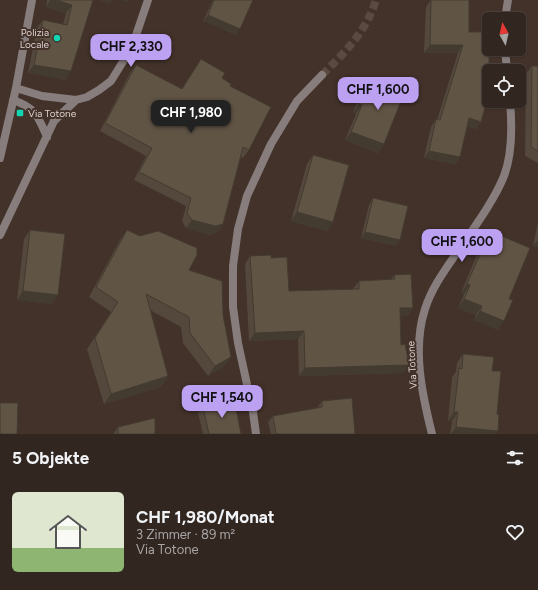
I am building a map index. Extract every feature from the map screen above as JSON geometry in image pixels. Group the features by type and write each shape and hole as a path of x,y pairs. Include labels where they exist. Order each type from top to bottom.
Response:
{"street":[{"path":"0,158 16,88 32,0"},
{"path":"16,88 42,96 76,100 87,97 99,90 111,81 132,47 148,0"},
{"path":"506,12 508,0"},
{"path":"256,434 253,412 238,344 233,307 233,266 238,229 247,196 271,144 296,101 322,75"},
{"path":"13,100 26,105 35,113 42,124 47,137"},
{"path":"0,235 54,121 76,100"},
{"name":"Via Totone","path":"432,434 425,405 419,351 420,331 425,309 435,284 477,224 504,176 509,150 511,108"}],"building":[{"name":"Polizia Locale","path":"56,0 93,0 71,71 34,65 43,20 67,25 72,5"},
{"path":"214,0 253,0 240,29 208,15"},
{"path":"431,0 469,0 469,32 482,32 482,56 489,56 489,64 482,64 482,108 485,108 481,122 469,118 460,157 429,151 436,119 440,120 463,45 430,45"},
{"path":"201,59 225,73 222,78 231,84 230,86 271,107 249,150 243,147 223,224 215,226 192,220 187,213 191,198 139,172 152,148 105,123 136,65 182,89"},
{"path":"532,66 538,66 538,151 531,147"},
{"path":"369,78 405,91 384,144 351,132 362,105 359,104"},
{"path":"313,155 349,165 333,222 297,212"},
{"path":"373,198 408,206 400,240 365,232"},
{"path":"30,230 65,234 58,295 23,291"},
{"path":"127,230 140,236 158,231 197,248 197,255 189,270 222,281 223,315 231,357 215,366 190,333 189,317 146,294 168,376 111,394 95,338 118,302 96,287"},
{"path":"490,231 530,248 509,299 513,300 504,321 480,311 482,306 464,299 470,285 467,284"},
{"path":"271,255 271,258 287,257 289,291 359,289 359,281 395,279 394,275 411,274 413,308 400,308 401,345 405,344 409,365 305,368 304,331 255,333 250,256"},
{"path":"463,354 494,357 492,371 501,371 497,414 499,415 498,431 456,427 458,412 454,412 459,368 462,369"},
{"path":"352,398 355,434 276,434 273,416 322,407 322,401"},
{"path":"220,402 221,406 235,403 241,434 209,434 203,407"},
{"path":"0,403 18,403 17,434 0,434"},
{"path":"155,418 155,434 118,434 118,427"}],"tunnel":[{"path":"322,75 347,50 361,32 376,0"}],"place":[{"name":"Polizia Locale","path":"57,38"},
{"name":"Via Totone","path":"20,113"}]}
